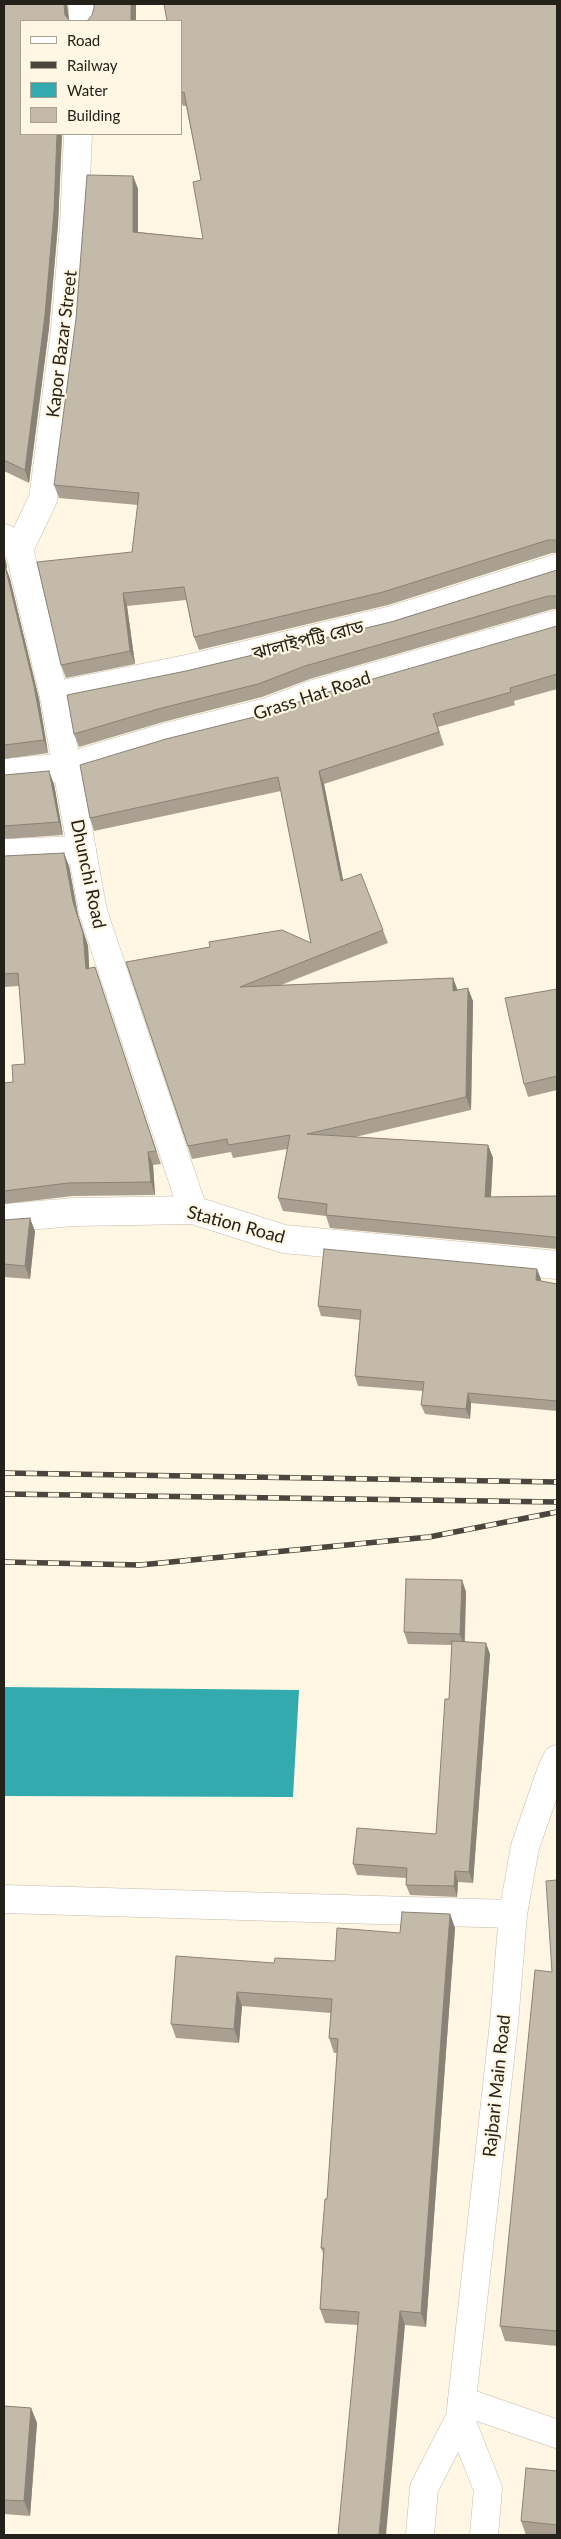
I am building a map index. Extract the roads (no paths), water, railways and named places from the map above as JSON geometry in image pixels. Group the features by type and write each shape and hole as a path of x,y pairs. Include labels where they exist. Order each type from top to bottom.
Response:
{"street":[{"path":"83,20 84,4"},
{"name":"Kapor Bazar Street","path":"12,543 43,498 65,330 74,224 78,135"},
{"name":"Dhunchi Road","path":"12,543 54,696 93,912 192,1210"},
{"name":"ঝালাইপট্টি রোড","path":"54,696 187,669 392,620 557,568"},
{"name":"Grass Hat Road","path":"4,773 67,766 167,737 267,712 347,684 557,624"},
{"path":"4,853 82,850"},
{"name":"Station Road","path":"4,1218 74,1212 192,1210 284,1239 557,1265"},
{"name":"Rajbari Main Road","path":"420,2535 424,2488 461,2410 504,2023 513,1914 526,1847 557,1759"},
{"path":"4,1899 513,1914"},
{"path":"461,2410 557,2434"},
{"name":"Rajbari Main Road","path":"461,2410 488,2488 484,2535"}],"water":[{"path":"4,1687 299,1690 293,1797 4,1796"}],"railway":[{"path":"4,1473 557,1482"},
{"path":"4,1494 557,1502"},
{"path":"4,1562 140,1565 429,1537 557,1512"}]}
